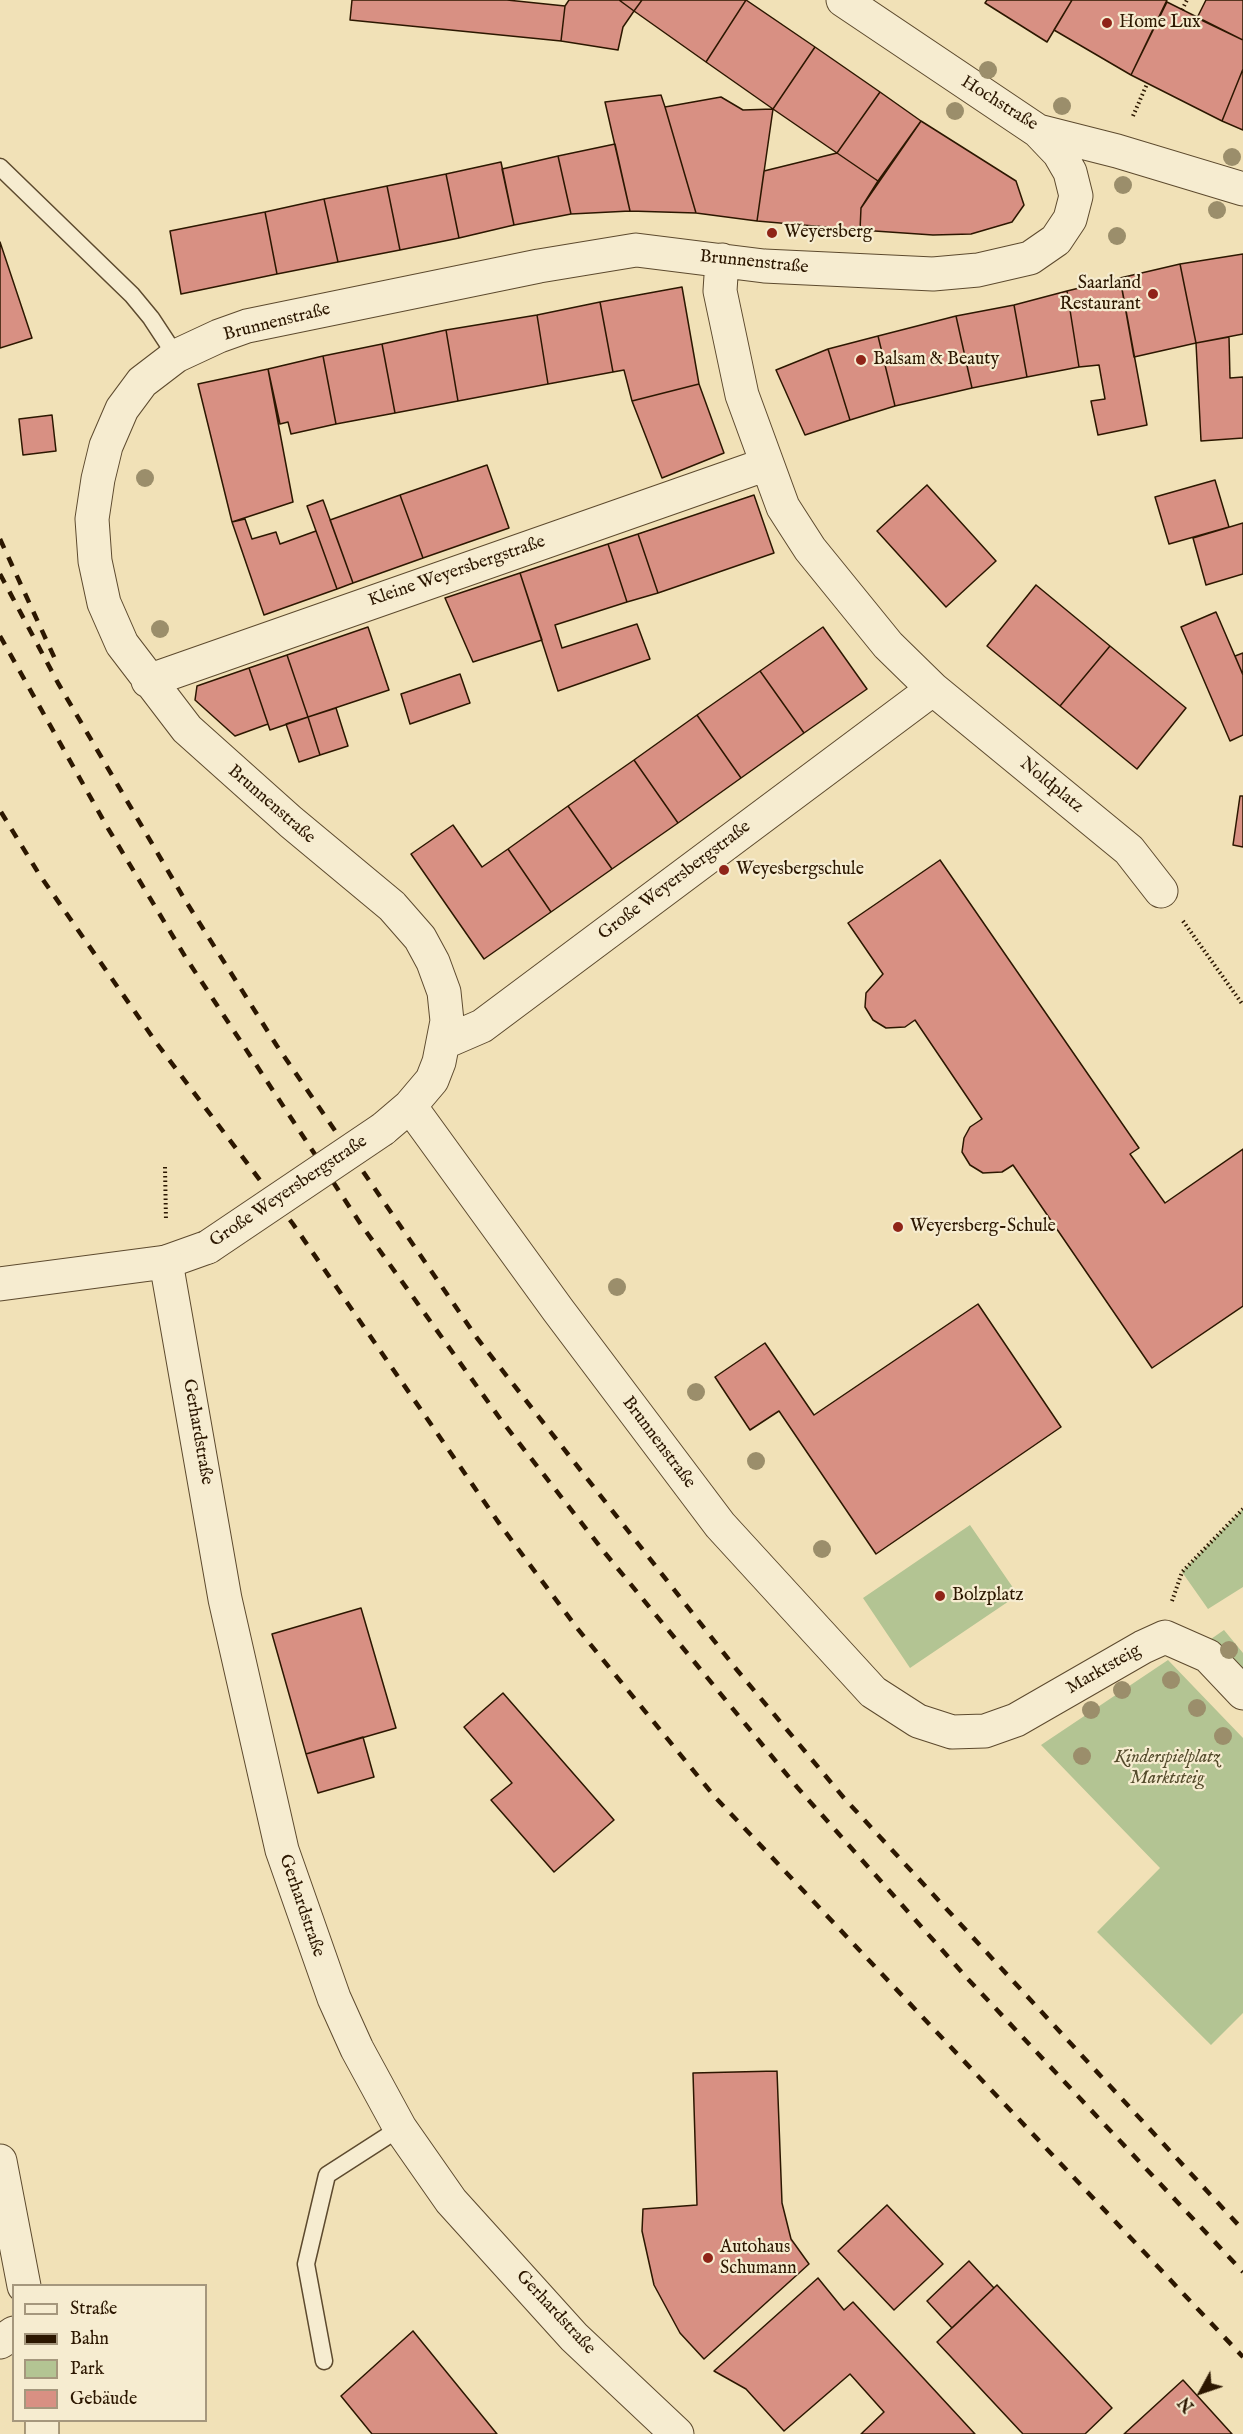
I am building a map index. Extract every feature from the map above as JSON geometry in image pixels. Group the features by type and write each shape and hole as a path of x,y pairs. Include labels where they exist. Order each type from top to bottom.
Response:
{"street":[{"name":"Hochstraße","path":"843,0 1038,131 1117,151 1243,189"},
{"name":"Brunnenstraße","path":"445,1042 447,1021 444,992 433,962 420,938 392,906 187,729 148,681 122,644 104,603 95,561 92,519 106,446 122,409 142,382 176,356 247,326 539,266 636,250 764,266 933,274 978,270 1030,258 1056,240 1070,219 1076,196 1070,172 1059,153 1038,131"},
{"path":"722,260 720,291 742,394 783,507 810,549 888,645 933,689"},
{"name":"Kleine Weyersbergstraße","path":"148,681 766,464"},
{"name":"Noldplatz","path":"933,689 1129,850 1161,891"},
{"name":"Große Weyersbergstraße","path":"0,1284 166,1262 208,1247 383,1129 410,1106 432,1080 445,1042 483,1026 933,689"},
{"name":"Brunnenstraße","path":"410,1106 565,1319 720,1525 873,1692 918,1721 952,1732"},
{"name":"Gerhardstraße","path":"166,1262 225,1599 282,1850 334,1998 357,2049 400,2128 451,2201 574,2337 677,2434"},
{"path":"1165,1637 1208,1656 1243,1693"},
{"name":"Marktsteig","path":"952,1732 985,1731 1016,1720 1143,1647 1165,1637"},
{"path":"0,2161 24,2284"}],"lane":[{"path":"0,167 132,295 151,318 176,356"},
{"path":"324,2361 306,2264 327,2175 400,2128"}],"path":[{"path":"1182,10 1187,0"},
{"path":"1161,891 1243,1005"},
{"path":"165,1167 166,1223"},
{"path":"1165,1637 1172,1601 1182,1572 1243,1509"}],"green space":[{"path":"1243,1509 1243,1587 1208,1609 1182,1572"},
{"name":"Bolzplatz","path":"970,1525 1018,1595 910,1668 863,1598"},
{"path":"1224,1630 1243,1653 1243,1675 1211,1639"},
{"name":"Kinderspielplatz Marktsteig","path":"1168,1660 1243,1738 1243,2013 1211,2045 1097,1932 1160,1868 1041,1745"}],"building":[{"path":"352,0 507,0 565,6 561,41 350,20"},
{"path":"569,0 619,0 634,11 623,27 618,50 561,41 565,6"},
{"path":"619,0 642,0 634,11"},
{"path":"642,0 746,0 706,62 634,11"},
{"path":"746,0 815,47 773,109 706,62"},
{"path":"987,0 1072,0 1047,42 985,3"},
{"path":"1072,0 1167,0 1131,75 1054,30"},
{"path":"1206,0 1243,0 1243,40 1197,18"},
{"path":"1167,2 1243,40 1243,69 1222,121 1131,75"},
{"path":"815,47 880,92 837,153 773,109"},
{"path":"1243,69 1243,130 1222,121"},
{"path":"880,92 921,121 878,181 837,153"},
{"path":"661,95 696,213 630,211 605,102"},
{"path":"721,97 743,110 773,109 757,221 696,213 665,107"},
{"path":"921,121 1016,181 1024,205 1012,222 971,234 933,235 860,230 861,208"},
{"path":"615,144 630,211 571,214 558,156"},
{"path":"837,153 878,181 861,208 860,230 757,221 764,171"},
{"path":"558,156 571,214 514,225 502,169"},
{"path":"501,162 514,225 459,238 446,174"},
{"path":"446,174 459,238 400,250 387,186"},
{"path":"387,186 400,250 338,262 324,199"},
{"path":"324,199 338,262 277,274 265,212"},
{"path":"265,212 277,274 181,294 170,231"},
{"path":"0,242 32,338 0,348"},
{"path":"1243,254 1243,334 1196,343 1180,264"},
{"path":"1180,264 1196,343 1134,357 1120,278"},
{"path":"1120,278 1147,425 1098,435 1091,401 1105,399 1099,365 1079,367 1067,291"},
{"path":"682,287 699,384 632,401 624,370 613,372 600,302"},
{"path":"1067,291 1079,367 1027,377 1014,305"},
{"path":"600,302 613,372 548,384 537,315"},
{"path":"1014,305 1027,377 972,388 956,316"},
{"path":"537,315 548,384 458,401 446,330"},
{"path":"956,316 972,388 895,406 878,336"},
{"path":"446,330 458,401 395,413 382,344"},
{"path":"878,336 895,406 850,420 828,349"},
{"path":"1229,337 1230,378 1243,377 1243,438 1201,441 1196,343"},
{"path":"382,344 395,413 336,424 323,356"},
{"path":"828,349 850,420 805,435 776,370"},
{"path":"323,356 336,424 291,434 288,422 280,424 268,369"},
{"path":"268,369 293,502 232,522 198,384"},
{"path":"699,384 724,453 662,478 632,401"},
{"path":"52,415 56,451 23,455 19,419"},
{"path":"487,465 509,528 423,558 400,495"},
{"path":"1215,480 1229,527 1169,544 1155,497"},
{"path":"927,485 996,561 946,607 877,531"},
{"path":"400,495 423,558 353,583 330,520"},
{"path":"754,495 774,553 658,593 638,534"},
{"path":"323,500 353,583 337,589 307,506"},
{"path":"245,519 252,539 276,532 280,544 316,531 337,589 264,615 232,522"},
{"path":"1243,523 1243,574 1206,585 1193,538"},
{"path":"638,534 658,593 627,602 608,544"},
{"path":"608,544 627,602 555,625 562,648 637,624 650,659 558,691 520,573"},
{"path":"520,573 542,640 473,662 445,598"},
{"path":"1036,585 1110,646 1060,706 987,646"},
{"path":"1216,612 1243,675 1243,735 1230,741 1181,627"},
{"path":"368,627 389,690 308,717 287,655"},
{"path":"823,627 867,689 804,733 760,671"},
{"path":"1110,646 1186,708 1137,769 1060,706"},
{"path":"1243,653 1243,675 1235,656"},
{"path":"287,655 308,717 270,730 249,668"},
{"path":"249,668 268,724 235,736 195,700 197,686"},
{"path":"760,671 804,733 741,778 697,715"},
{"path":"460,674 470,703 410,724 401,694"},
{"path":"336,708 348,746 320,755 308,717"},
{"path":"697,715 741,778 678,823 634,760"},
{"path":"308,717 320,755 299,762 286,724"},
{"path":"634,760 678,823 612,869 568,806"},
{"path":"1240,796 1243,796 1243,847 1233,845"},
{"path":"568,806 612,869 551,912 508,849"},
{"path":"453,825 482,867 508,849 551,912 484,959 411,854"},
{"path":"940,860 1139,1148 1130,1154 1165,1203 1243,1149 1243,1306 1152,1368 1013,1165 1002,1172 983,1173 970,1165 962,1152 964,1138 970,1127 982,1119 915,1020 905,1027 886,1028 873,1020 865,1007 866,993 883,974 848,923"},
{"path":"978,1304 1061,1427 876,1554 779,1411 750,1430 715,1377 765,1343 814,1415"},
{"path":"361,1608 396,1728 306,1754 272,1634"},
{"path":"503,1693 614,1820 554,1872 491,1800 512,1783 464,1727"},
{"path":"363,1737 374,1777 318,1793 306,1754"},
{"path":"777,2071 782,2203 791,2239 809,2264 704,2359 680,2333 654,2285 642,2231 643,2209 697,2205 693,2073"},
{"path":"887,2205 943,2264 894,2310 838,2251"},
{"path":"969,2261 994,2288 952,2328 927,2301"},
{"path":"818,2278 844,2310 853,2302 975,2434 861,2434 884,2412 850,2374 784,2431 746,2389 714,2371"},
{"path":"997,2285 1112,2408 1085,2434 1023,2434 937,2342"},
{"path":"413,2331 497,2434 372,2434 341,2396"},
{"path":"1183,2380 1232,2434 1124,2434"}],"railway":[{"path":"0,539 55,659"},
{"path":"0,574 58,683 185,900 277,1046 477,1338 737,1670 844,1798 1243,2230"},
{"path":"0,636 106,825 186,958 360,1223 501,1420 605,1553 797,1787 967,1978 1243,2272"},
{"path":"1,812 39,874 158,1045 293,1224 501,1526 577,1628 715,1797 1243,2357"}],"place":[{"name":"Home Lux","path":"1107,23"},
{"name":"Weyersberg","path":"772,233"},
{"name":"Saarland Restaurant","path":"1153,294"},
{"name":"Balsam & Beauty","path":"861,360"},
{"name":"Weyesbergschule","path":"724,870"},
{"name":"Weyersberg-Schule","path":"898,1227"},
{"name":"Bolzplatz","path":"940,1596"},
{"name":"Autohaus Schumann","path":"708,2258"}]}
